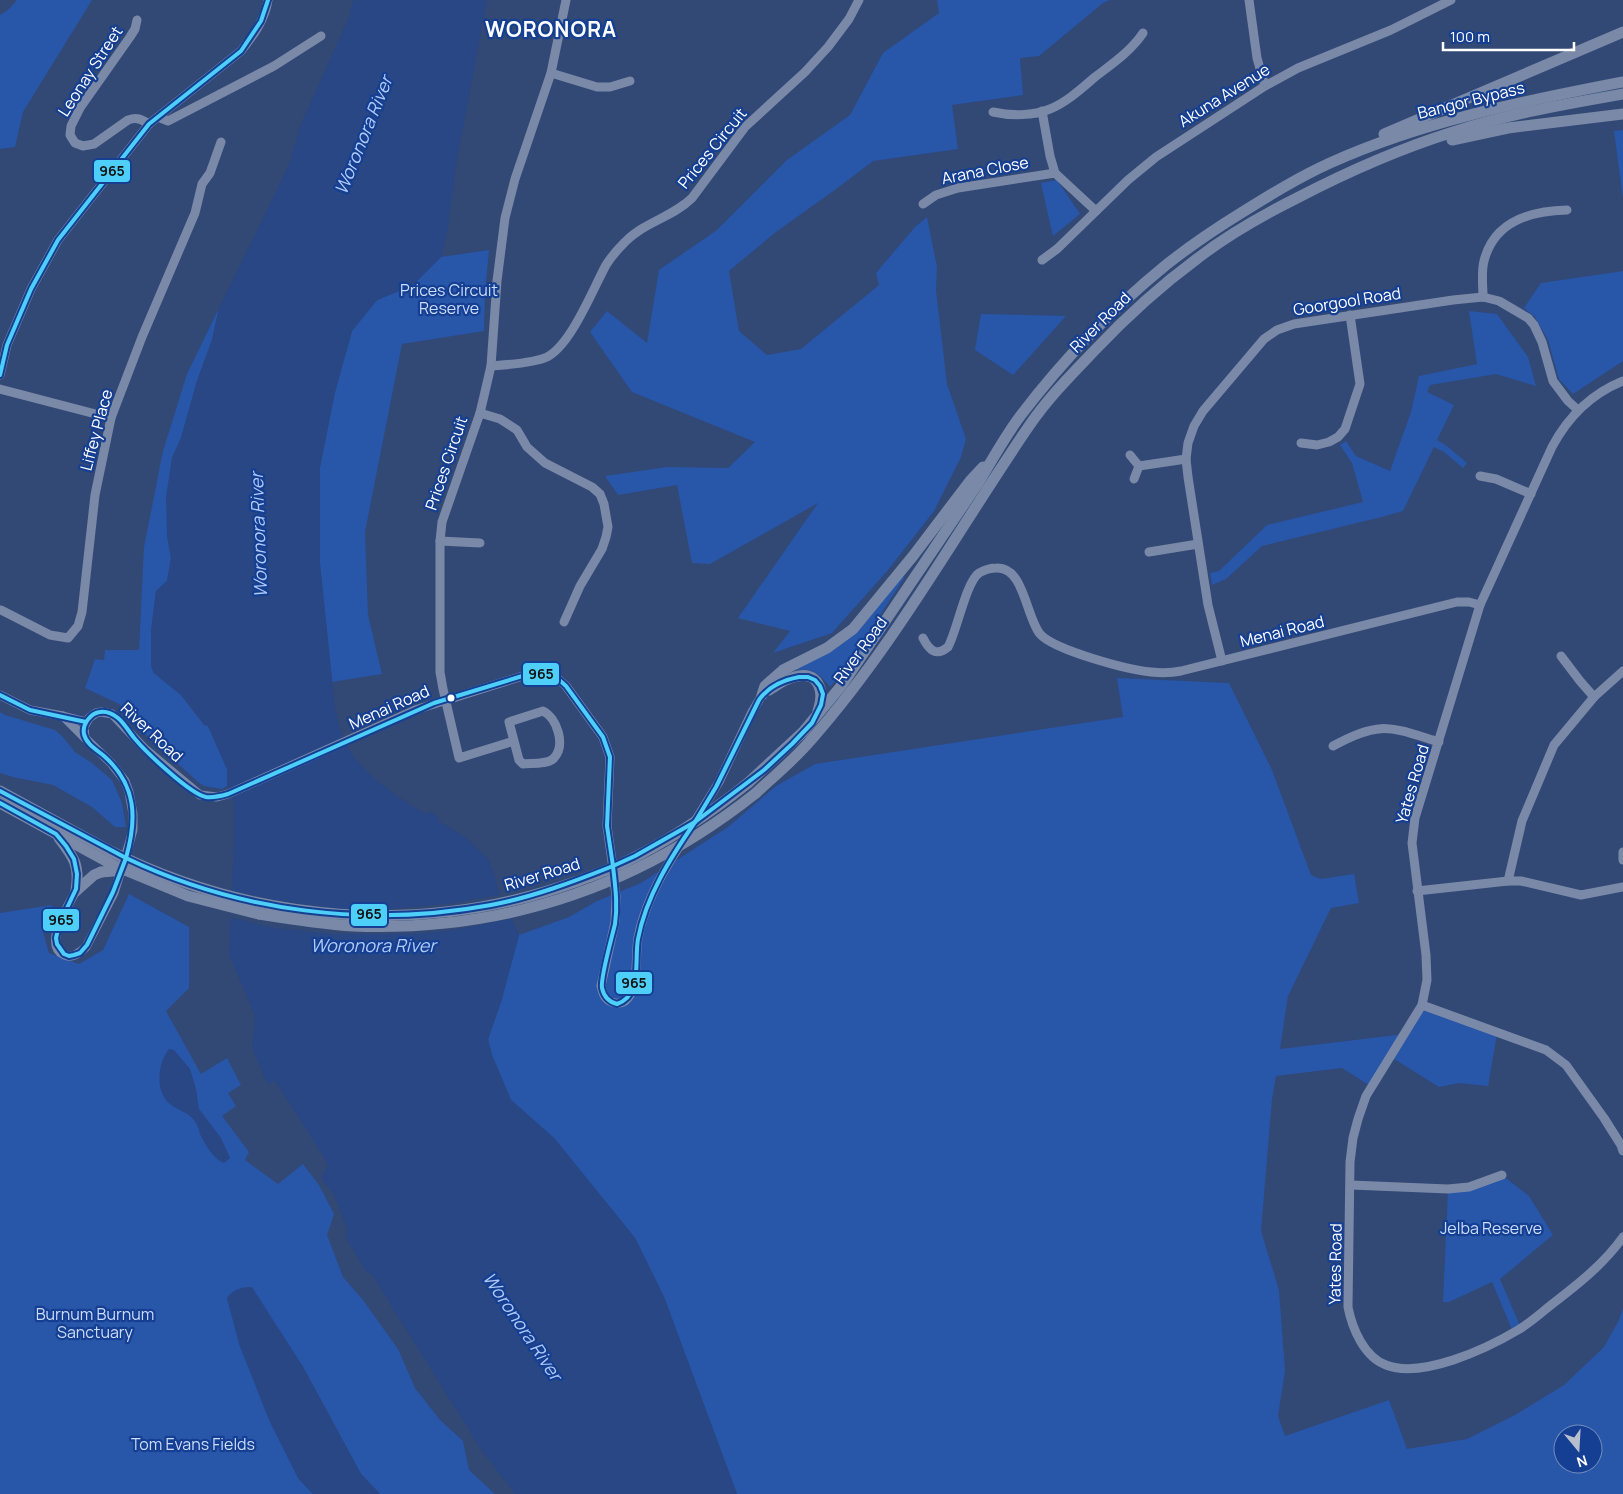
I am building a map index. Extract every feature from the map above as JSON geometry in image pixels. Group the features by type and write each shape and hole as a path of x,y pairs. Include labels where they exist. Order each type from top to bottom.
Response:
{"main road":[{"path":"1332,162 1370,140 1623,32"},
{"name":"Bangor Bypass","path":"1332,162 1404,134 1460,117 1623,82"},
{"name":"Bangor Bypass","path":"1357,168 1455,131 1558,106 1623,94"},
{"path":"1357,168 1484,132 1623,114"},
{"name":"River Road","path":"0,803 56,834 108,856 186,883 221,894 274,906 315,912 361,916 431,914 480,908 532,896 620,865 684,830 720,805 777,758 816,717 842,684 896,606 979,482 1020,416 1067,360 1117,309 1166,265 1203,237 1267,197 1332,162"},
{"name":"River Road","path":"0,791 108,856 125,870 188,896 233,909 320,923 408,926 467,921 513,912 557,900 624,875 697,836 724,818 756,793 809,742 876,658 1030,424 1065,380 1134,311 1200,256 1257,219 1357,168"},
{"path":"762,695 765,686 784,670 827,648 853,629 913,556 970,481 996,452"},
{"path":"762,695 779,683 794,677 811,677 818,682 822,692 816,717"},
{"path":"56,834 76,864 78,870 76,891"},
{"path":"76,891 94,875 101,872 125,870"}],"street":[{"path":"0,375 7,345 31,289 58,240 149,124 241,51 252,38 262,20 268,0"},
{"name":"Prices Circuit","path":"514,742 459,758 440,672 440,541 442,522 480,413 491,366 498,280 506,218 515,179 551,73 566,0"},
{"name":"Prices Circuit","path":"491,366 541,359 556,350 564,342 577,321 613,255 633,234 686,203 745,127 805,72 828,47 849,19 860,0"},
{"path":"1248,0 1257,58 1265,86"},
{"name":"Akuna Avenue","path":"1042,260 1057,249 1128,180 1156,157 1265,86 1298,68 1391,30 1450,0"},
{"name":"Leonay Street","path":"137,20 135,30 80,108 71,126 70,135 79,145 88,146 133,118 142,119 149,124"},
{"path":"993,112 1008,115 1042,112 1060,104 1130,49 1143,32"},
{"path":"158,117 168,121 274,66 321,36"},
{"path":"551,73 597,87 610,87 630,81"},
{"path":"1042,112 1055,173 1096,211"},
{"name":"Liffey Place","path":"1,610 50,634 68,638 78,626 82,612 95,495 111,418 142,337 195,213 202,184 210,173 221,142"},
{"name":"Arana Close","path":"923,204 936,195 958,188 1055,173"},
{"path":"1483,297 1483,262 1490,244 1506,227 1525,215 1567,210"},
{"name":"Goorgool Road","path":"1222,661 1208,605 1198,544 1186,460 1188,443 1194,426 1203,412 1264,339 1277,330 1294,324 1483,297 1499,301 1528,318 1534,325 1542,342 1553,381 1568,401 1578,410"},
{"path":"1301,444 1317,445 1329,442 1346,429 1360,384 1350,316"},
{"path":"1480,605 1559,434 1578,410 1598,394 1623,381"},
{"path":"0,389 111,418"},
{"path":"480,413 500,419 516,430 527,447 545,463 592,487 600,494 604,504 608,527 606,537 602,549 580,586 564,622"},
{"path":"1130,455 1139,466"},
{"path":"1139,466 1186,460"},
{"path":"1134,478 1139,466"},
{"path":"1480,476 1496,479 1531,494"},
{"path":"440,541 480,543"},
{"path":"1149,552 1198,544"},
{"name":"Menai Road","path":"923,638 928,647 933,651 944,651 948,647 971,583 978,574 990,568 1002,568 1013,575 1021,588 1031,618 1040,634 1051,642 1065,649 1124,667 1152,672 1174,672 1222,661 1457,602 1469,602 1480,605"},
{"name":"Yates Road","path":"1480,605 1415,818 1412,843 1426,955 1426,980 1422,1005 1366,1096 1353,1138 1350,1162 1348,1307 1351,1323 1361,1343 1370,1354 1384,1365 1404,1369 1424,1368 1444,1362 1482,1349 1518,1330 1586,1277 1616,1248 1623,1237"},
{"path":"1561,656 1594,696"},
{"path":"1508,881 1522,821 1554,745 1594,696 1623,671"},
{"name":"Menai Road","path":"228,794 415,710 530,674 549,674 557,678 566,686 604,737 610,757 607,826 616,897 615,922 601,986 606,998 610,1002 617,1004 628,998 632,989 638,938 655,890 669,861 719,782 762,695"},
{"path":"0,695 30,710 86,722 83,731 85,738"},
{"path":"543,711 549,714 557,727 559,748 554,759 548,762 523,764 519,760 514,742 509,722 543,711"},
{"path":"63,716 96,713"},
{"name":"River Road","path":"86,722 96,713 112,714 145,749 200,795 217,797 228,794"},
{"path":"63,716 111,763 125,781 134,814 133,830 114,893 86,947 79,954 71,956 64,955 57,949 55,939 57,928 76,891"},
{"path":"1333,746 1351,736 1384,727 1397,728 1439,742"},
{"path":"1623,852 1623,860"},
{"path":"1418,891 1508,881 1521,881 1581,895 1623,887"},
{"path":"1422,1005 1546,1050 1566,1065 1604,1118 1623,1151"},
{"path":"1351,1185 1448,1189 1469,1187 1502,1175"}],"green space":[{"path":"17,0 92,0 23,112 15,147 0,149 0,15"},
{"path":"937,0 1110,0 1103,3 1039,56 1020,58 1023,95 952,105 958,149 873,161 776,232 729,271 739,331 767,355 801,349 879,285 876,273 915,227 927,217 937,267 936,290 947,384 966,439 961,457 934,511 888,570 832,633 773,653 790,631 738,618 818,503 710,564 692,563 677,485 618,495 605,476 667,467 728,468 755,442 632,392 590,332 607,311 647,343 659,270 717,230 787,160 850,115 883,53 939,13"},
{"path":"1623,130 1623,199 1614,131"},
{"path":"1057,180 1080,214 1053,236 1041,183"},
{"name":"Prices Circuit Reserve","path":"489,250 484,331 402,344 365,532 368,615 382,674 332,682 320,564 320,467 335,392 352,331 377,300 413,285 441,257"},
{"path":"1623,271 1623,361 1573,394 1559,379 1548,340 1535,317 1524,308 1541,283"},
{"path":"219,308 212,340 197,381 181,438 172,458 167,535 171,558 167,581 156,591 151,632 151,666 154,673 181,695 204,725 208,726 227,769 227,786 222,789 204,786 197,781 143,732 133,718 119,704 85,688 95,659 104,660 105,650 139,650 144,547 163,451 187,374"},
{"path":"1469,311 1497,314 1528,357 1536,386 1496,374 1430,385 1427,392 1454,405 1437,440 1467,463 1463,468 1444,452 1434,447 1403,511 1262,546 1226,579 1212,585 1210,573 1219,571 1267,525 1363,502 1352,463 1340,445 1346,441 1356,456 1390,471 1411,412 1419,376 1477,364"},
{"path":"981,314 1066,316 1013,375 975,350"},
{"path":"902,576 904,578 846,668 830,687 813,671 797,670 797,668 835,649"},
{"path":"1117,678 1229,683 1272,770 1311,875 1321,879 1354,874 1359,903 1331,908 1288,996 1280,1049 1405,1034 1422,1005 1497,1034 1488,1086 1459,1083 1439,1087 1391,1057 1372,1087 1342,1068 1276,1076 1272,1099 1261,1231 1279,1290 1285,1371 1278,1416 1285,1436 1389,1400 1407,1449 1467,1439 1515,1415 1564,1385 1604,1347 1623,1309 1623,1494 737,1494 664,1297 635,1238 554,1138 511,1100 492,1055 488,1039 501,1002 519,935 569,917 597,901 641,883 728,827 776,786 815,764 1123,717"},
{"path":"0,712 55,730 75,752 112,780 122,803 126,827 115,827 92,807 53,785 0,773"},
{"path":"129,894 189,927 189,988 166,1011 201,1074 227,1058 241,1085 228,1093 236,1106 222,1116 249,1152 245,1160 278,1184 303,1164 319,1185 334,1214 327,1235 343,1277 363,1300 398,1349 415,1388 440,1420 463,1441 469,1470 495,1494 380,1494 361,1474 303,1367 251,1287 241,1288 298,1478 313,1494 0,1494 0,913 52,905 43,932 49,953 79,964 103,950"},
{"name":"Jelba Reserve","path":"1502,1175 1529,1196 1553,1235 1500,1279 1521,1328 1513,1332 1492,1282 1449,1302 1443,1302 1448,1189"}],"water":[{"name":"Woronora River","path":"353,0 487,0 457,160 446,239 441,257 413,285 377,300 352,331 335,392 320,467 320,564 338,720 350,751 368,773 407,803 426,814 429,811 439,818 438,821 465,837 488,859 498,889 519,935 501,1002 488,1039 492,1055 511,1100 554,1138 635,1238 664,1297 737,1494 515,1494 482,1451 372,1275 365,1270 346,1238 347,1229 334,1195 321,1178 328,1166 323,1156 275,1081 267,1084 252,1047 255,1016 229,954 234,803 227,786 227,769 208,726 205,725 181,695 154,673 151,666 151,632 156,591 167,581 171,558 167,535 166,497 172,458 181,438 197,381 212,340 219,308 289,165 301,124 349,17"},
{"path":"169,1049 174,1050 190,1069 199,1109 221,1138 230,1158 224,1163 210,1151 193,1119 169,1103 160,1088 161,1067"},
{"path":"252,1287 303,1367 361,1474 380,1494 313,1494 298,1478 269,1420 239,1344 227,1298 238,1290"}],"pier":[{"path":"229,891 337,909 393,909 454,903 503,894 514,918 448,931 413,934 333,934 274,928 228,917"}],"transit line":[{"name":"965","path":"0,375 7,345 31,289 58,240 149,124 241,51 261,21 268,0"},
{"name":"965","path":"126,858 130,844 133,816 132,803 128,791 115,767 89,744 84,734 84,726 90,717 97,713 107,712 112,714 179,781 199,794 206,797 214,797 228,794 434,703 529,674 549,674 566,686 603,737 610,757 607,826 613,866"},
{"name":"965","path":"799,677 808,677 815,680 823,694 821,705 812,723 764,770 695,822 716,787 759,700 776,685 799,677"},
{"name":"965","path":"0,695 30,710 86,722"},
{"name":"965","path":"0,791 126,858"},
{"name":"965","path":"0,803 56,834 74,859 77,874 76,889 59,925 56,938 57,944 64,954 69,956 80,953 87,945 113,892 126,858"},
{"name":"965","path":"613,866 616,917 604,967 602,988 607,999 617,1004 625,1000 631,993 634,985 638,939 653,892 677,849 695,822"},
{"name":"965","path":"613,866 635,856 695,822"},
{"name":"965","path":"126,858 169,876 213,891 258,903 304,910 398,915 444,912 522,898 553,889 613,866"}],"district":[{"name":"WORONORA","path":"551,29"}],"park label":[{"name":"Burnum Burnum Sanctuary","path":"95,1323"},
{"name":"Tom Evans Fields","path":"193,1444"}]}
